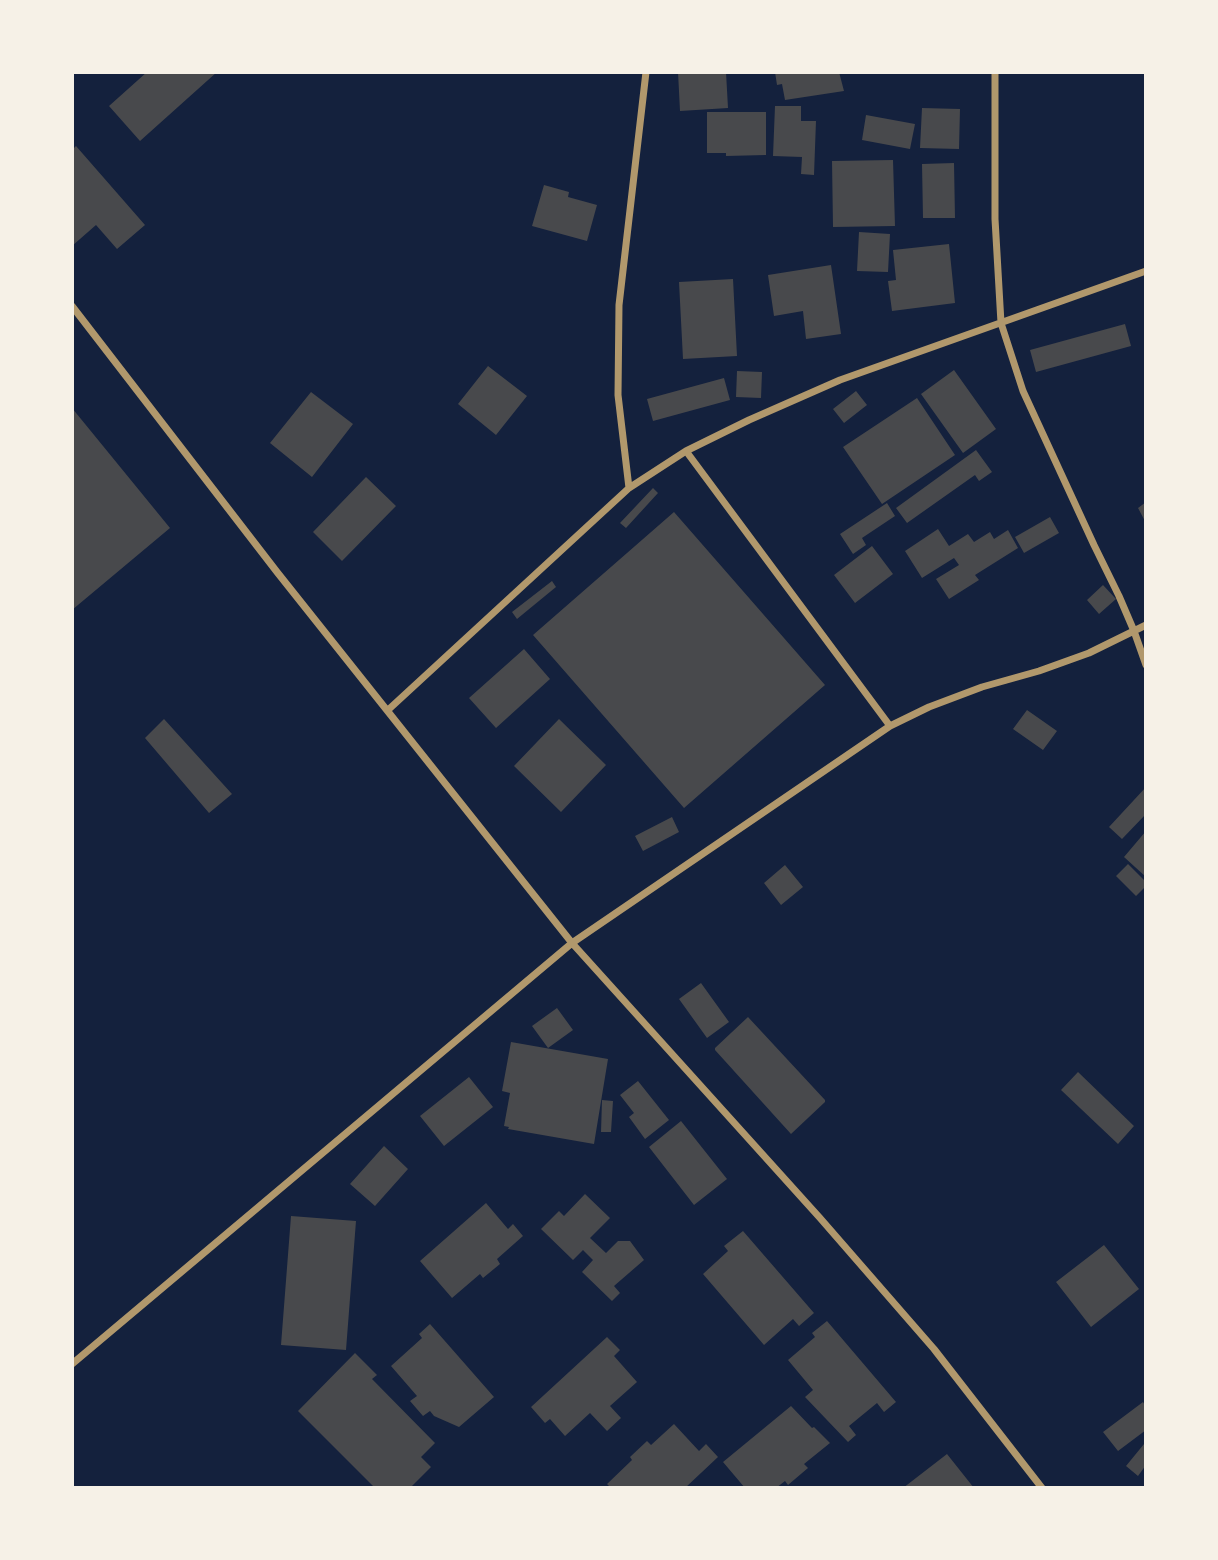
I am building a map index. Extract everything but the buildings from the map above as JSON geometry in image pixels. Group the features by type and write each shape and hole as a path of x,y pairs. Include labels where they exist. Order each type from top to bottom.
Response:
{"street":[{"path":"629,488 618,395 619,305 646,72"},
{"path":"995,72 995,219 1001,323 1023,391 1134,631 1146,665"},
{"path":"388,710 629,488 686,451 840,380 1146,271"},
{"path":"72,306 277,572 572,943 934,1349 1042,1488"},
{"path":"686,451 890,726"},
{"path":"72,1364 572,943 890,726 929,707 982,687 1089,653 1146,625"}]}
